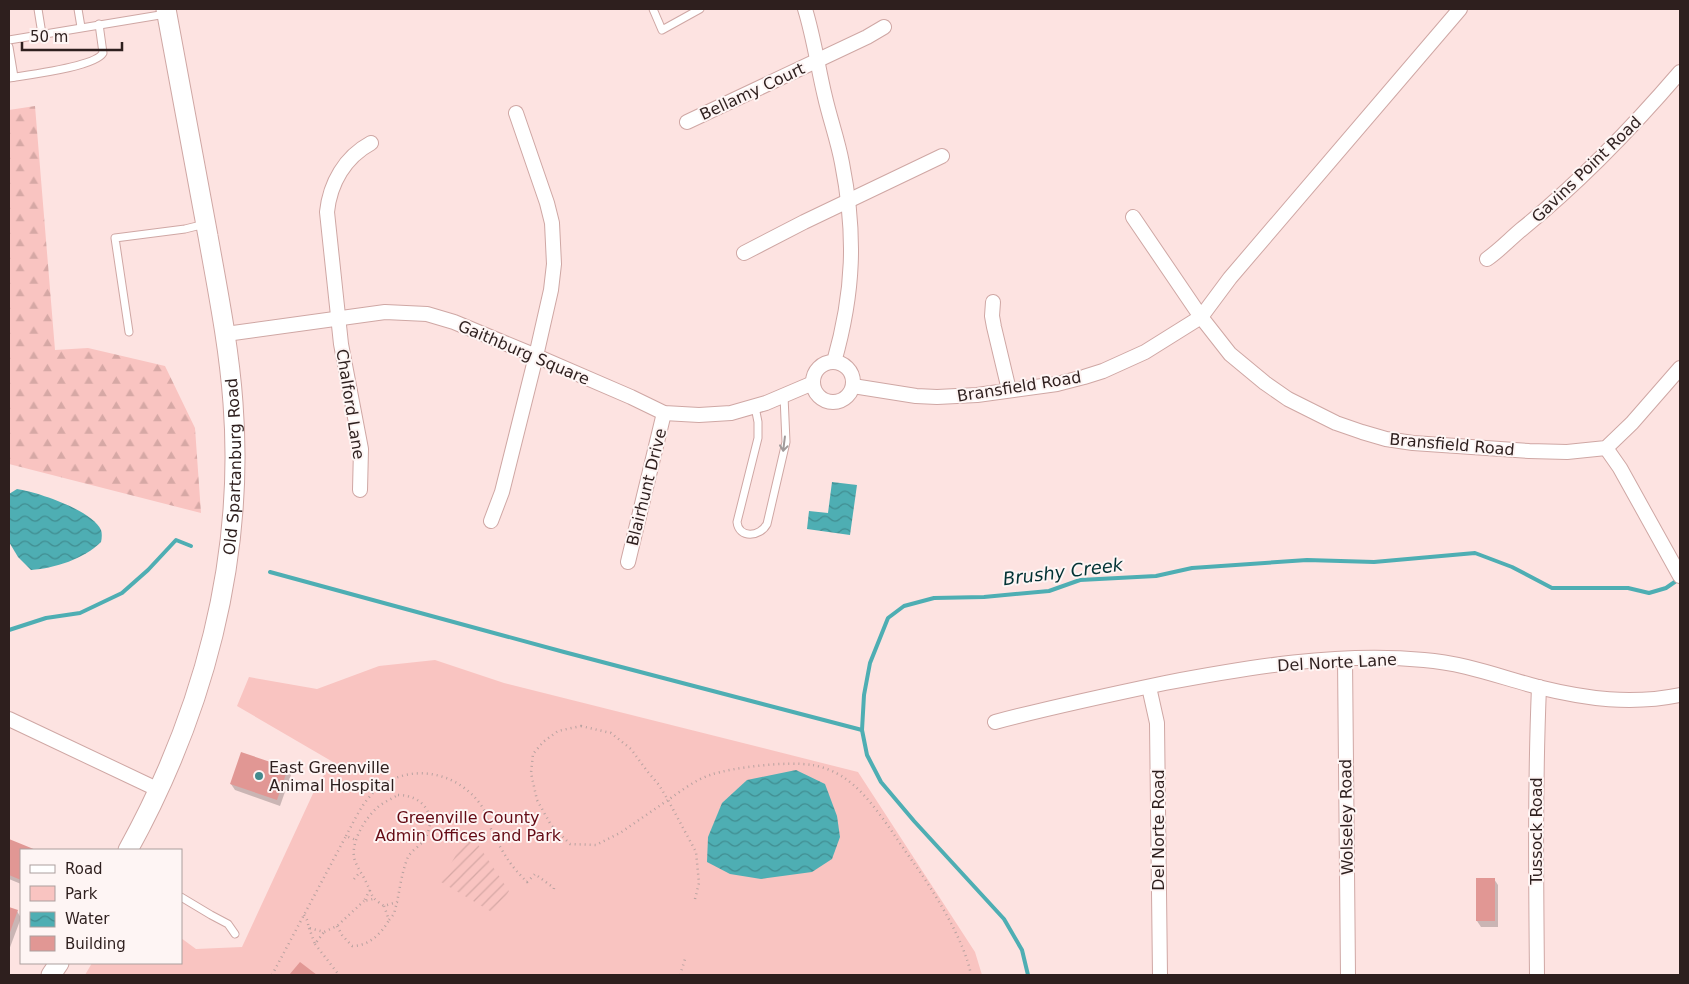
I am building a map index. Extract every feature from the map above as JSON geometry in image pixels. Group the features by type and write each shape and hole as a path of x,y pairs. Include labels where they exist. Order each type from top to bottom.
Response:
{"main road":[{"name":"Old Spartanburg Road","path":"129,849 159,790 189,718 204,670 219,612 228,558 234,497 235,442 226,334 167,11"},
{"path":"51,975 58,964"}],"street":[{"path":"805,9 812,32 824,95 842,163 851,224 852,262 845,318 834,362"},
{"name":"Bransfield Road","path":"853,386 916,396 977,395 1057,384 1103,371 1145,352 1201,317 1230,278 1460,9"},
{"name":"Bellamy Court","path":"687,122 884,27"},
{"name":"Gavins Point Road","path":"1487,259 1542,213 1598,162 1642,116 1680,72"},
{"path":"491,521 502,492 536,356 551,290 554,264 552,223 547,203 516,113"},
{"name":"Chalford Lane","path":"360,490 361,449 341,344 328,227 328,200 342,168 352,156 372,143"},
{"path":"744,253 847,200 942,156"},
{"path":"1133,217 1201,317"},
{"path":"993,302 992,316 994,327 1009,390"},
{"name":"Gaithburg Square","path":"226,334 385,312 427,314 454,322 536,356 631,396 664,413 715,415 731,413 755,407 813,383"},
{"name":"Bransfield Road","path":"1201,317 1230,354 1264,383 1310,411 1362,432 1386,439 1413,443 1529,451 1568,452 1606,448"},
{"path":"834,362 845,366 854,380 851,392 841,401 829,402 818,395 813,383 817,370 828,363 834,362"},
{"path":"1680,368 1632,423 1606,448 1620,468 1680,576"},
{"name":"Blairhunt Drive","path":"628,562 664,413"},
{"name":"Del Norte Lane","path":"995,722 1037,711 1240,669 1288,662 1345,659 1382,658 1441,661 1490,672 1539,687 1610,700 1642,701 1680,695"},
{"name":"Wolseley Road","path":"1345,659 1348,975"},
{"name":"Del Norte Road","path":"1149,687 1157,723 1160,975"},
{"name":"Tussock Road","path":"1537,975 1535,788 1539,687"},
{"path":"9,718 159,790"}],"lane":[{"path":"38,9 42,34"},
{"path":"78,9 80,28"},
{"path":"653,9 662,30 700,9"},
{"path":"9,40 167,11"},
{"path":"9,47 11,78 81,65 96,60 104,53 99,24"},
{"path":"129,332 115,238 184,229 206,224"},
{"path":"755,407 758,422 758,438 737,522 738,529 742,533 750,534 758,534 764,530 767,524 786,442 784,396"},
{"path":"182,898 210,916 228,924 235,934"}],"path":[{"path":"695,899 699,883 696,852 668,800 660,785 647,771 632,749 611,733 581,726 558,731 543,742 533,754 531,773 537,800 551,825 570,844 596,845 620,833 668,800 690,785 709,775 740,768 812,765 843,777 864,794 922,874 948,918 970,964 971,975"},
{"path":"272,975 346,836 367,801 375,791 386,783 408,774 426,772 441,775 467,790 481,805 503,854 520,876 527,882 535,874 554,888 553,893"},
{"path":"337,926 352,946 360,946 368,943 385,928 394,914 409,856 424,839 429,827 429,816 425,806 418,799 408,795 398,795 380,805 369,815 356,840 354,860 374,899 384,906 389,920"},
{"path":"346,836 356,840"},
{"path":"354,880 360,872"},
{"path":"315,944 324,932 337,926 364,901 370,890"},
{"path":"364,901 374,899"},
{"path":"384,906 397,902"},
{"path":"304,915 315,944 339,975"},
{"path":"308,928 324,932"},
{"path":"680,975 686,956"}],"green space":[{"path":"35,106 55,350 88,348 165,366 195,428 201,513 9,464 9,110"},
{"name":"Greenville County Admin Offices and Park","path":"435,660 504,683 858,772 975,952 982,975 85,975 91,964 182,964 182,939 196,949 242,947 316,787 333,762 237,706 249,677 317,689 379,666"},
{"path":"469,831 509,891 495,914 441,882"}],"water":[{"path":"832,482 857,485 850,535 807,529 809,511 828,513"},
{"path":"17,489 50,498 76,509 96,523 101,530 101,542 69,562 31,570 18,557 9,542 9,494"},
{"path":"796,770 825,784 837,816 840,837 832,859 812,872 761,879 730,874 707,862 708,837 722,803 747,780"}],"building":[{"name":"East Greenville Animal Hospital","path":"241,752 288,768 277,800 230,784"},
{"path":"9,839 34,849 20,849 20,880 9,875"},
{"path":"1476,878 1495,878 1495,921 1476,921"},
{"path":"9,907 18,910 9,935"},
{"path":"300,962 317,975 289,975"}],"waterway":[{"path":"9,630 46,618 80,613 122,593 148,570 176,540 191,546"},
{"name":"Brushy Creek","path":"1028,975 1022,950 1004,919 881,782 867,755 862,730 864,695 870,663 888,618 904,606 934,598 984,597 1049,591 1080,580 1156,576 1192,568 1307,560 1374,562 1475,553 1512,567 1552,588 1628,588 1649,593 1666,588 1679,579"},
{"path":"270,572 862,730"}],"place":[{"name":"East Greenville Animal Hospital","path":"259,776"}]}
